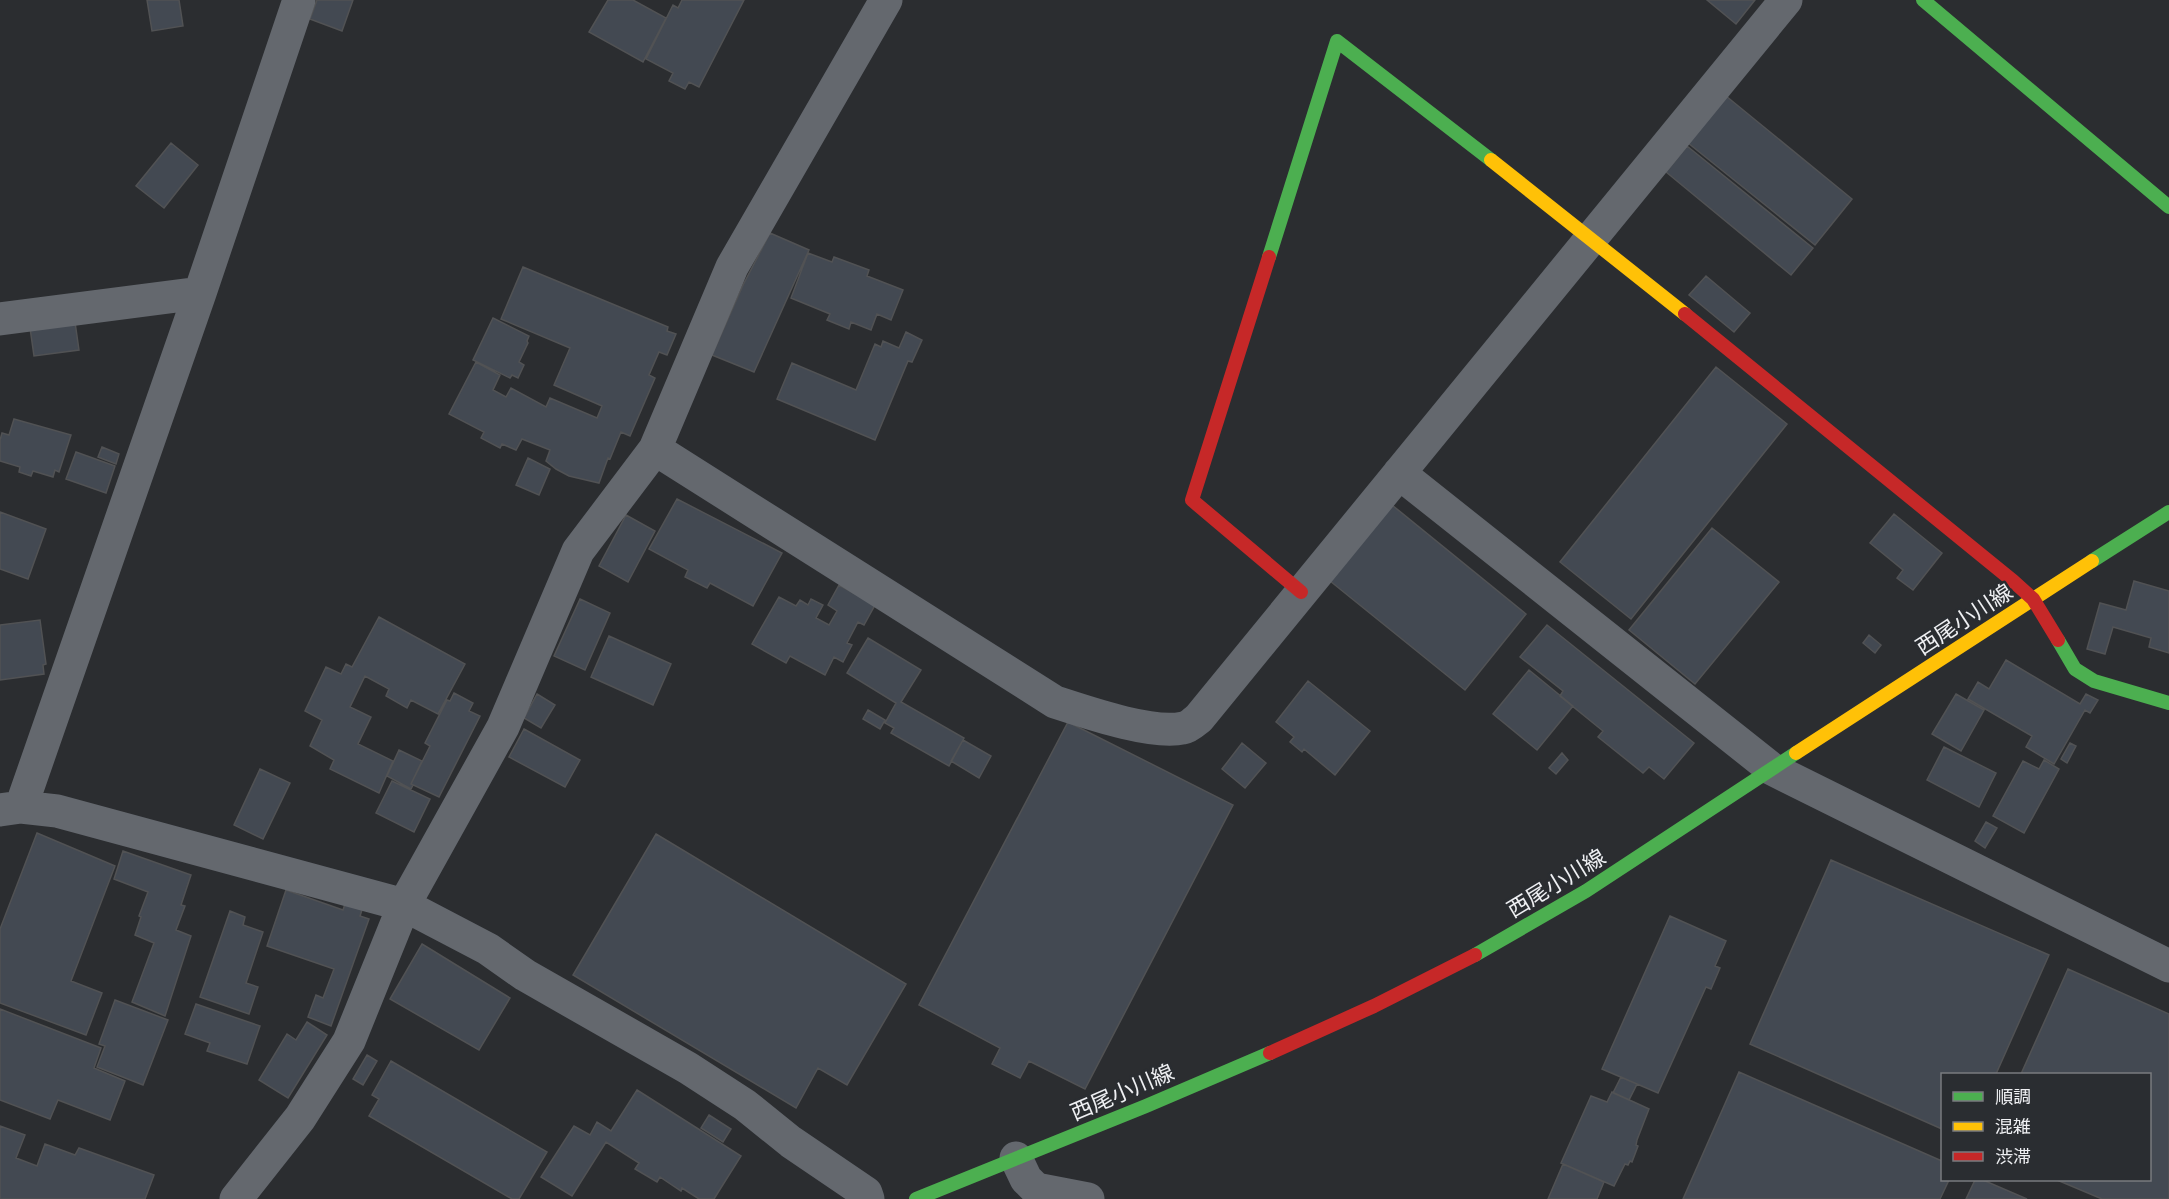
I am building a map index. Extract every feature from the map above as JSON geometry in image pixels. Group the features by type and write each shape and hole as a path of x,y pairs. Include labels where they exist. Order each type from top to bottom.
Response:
{"street":[{"path":"299,0 200,293 10,808 57,811 404,905 488,949 525,975 688,1068 745,1105 791,1142 866,1193 868,1199"},
{"path":"655,449 1055,702 1095,715 1163,731 1186,728 1199,718 1786,0"},
{"path":"1923,0 2169,207"},
{"path":"236,1199 300,1118 349,1041 404,905 503,727 578,551 655,449 732,267 884,1"},
{"path":"1301,592 1192,500 1337,41 1590,237 2013,581 2033,599 2075,669 2094,681 2169,703"},
{"path":"0,319 200,293"},
{"path":"1399,473 1772,769 2169,966"},
{"name":"西尾小川線","path":"916,1199 1311,1035 1418,984 1522,929 1639,858 1772,769 2169,512"},
{"path":"1017,1158 1026,1179 1036,1189 1088,1199"}],"building":[{"path":"147,0 179,0 183,26 152,31"},
{"path":"317,0 353,0 342,31 310,19"},
{"path":"608,0 633,0 666,18 643,62 589,32"},
{"path":"682,0 744,0 699,87 689,82 685,89 669,81 673,73 646,59 673,5 678,8"},
{"path":"1707,0 1755,0 1736,24"},
{"path":"1726,96 1852,199 1815,245 1688,143"},
{"path":"171,143 198,165 164,208 136,186"},
{"path":"1687,146 1813,248 1791,275 1666,172"},
{"path":"770,233 809,250 754,372 712,355 743,285"},
{"path":"808,253 832,262 834,257 869,270 867,276 903,290 891,320 877,314 871,330 851,322 849,329 827,320 830,314 791,298"},
{"path":"523,267 668,327 667,331 676,334 667,355 659,352 649,375 655,378 630,436 621,432 599,483 569,476 556,469 546,461 550,450 522,439 516,450 502,444 500,448 481,438 484,432 449,414 476,362 500,375 493,390 506,397 511,388 546,407 550,398 597,418 602,406 554,385 570,348 501,319"},
{"path":"1706,276 1750,313 1734,332 1689,295"},
{"path":"493,318 529,336 519,362 524,365 518,378 512,375 510,378 473,360"},
{"path":"75,322 79,350 34,356 30,328"},
{"path":"906,332 922,340 912,362 908,361 875,440 777,399 792,363 856,390 875,344 881,347 883,341 899,348"},
{"path":"1716,367 1787,424 1631,619 1560,562"},
{"path":"14,419 71,435 59,472 55,470 53,477 33,471 31,476 19,472 20,467 0,461 2,433 9,435"},
{"path":"102,447 119,454 116,464 98,457"},
{"path":"76,452 115,466 106,493 66,479"},
{"path":"528,458 550,469 539,495 516,485"},
{"path":"677,499 782,553 753,606 710,583 707,588 685,577 688,570 649,549"},
{"path":"1392,505 1526,614 1465,690 1330,581"},
{"path":"0,512 46,529 28,579 0,569"},
{"path":"1894,514 1942,553 1913,590 1897,578 1903,570 1870,543"},
{"path":"626,515 655,531 628,582 599,566"},
{"path":"1712,528 1779,582 1695,684 1629,630"},
{"path":"2134,581 2169,591 2169,653 2149,647 2151,638 2113,627 2105,654 2087,649 2100,603 2126,610"},
{"path":"839,585 875,605 864,625 858,622 847,643 852,645 843,662 834,657 825,675 790,656 786,663 752,644 779,597 796,606 800,600 808,605 811,599 823,605 816,618 829,625 837,611 828,605"},
{"path":"580,599 610,613 585,670 554,656"},
{"path":"379,617 465,664 438,714 411,700 407,708 386,696 389,689 365,676 350,707 371,717 358,744 393,761 379,793 330,769 334,760 310,746 322,720 305,711 326,667 341,674 346,664 352,667"},
{"path":"40,620 46,664 43,665 44,674 0,680 0,625"},
{"path":"1547,625 1694,743 1664,779 1649,767 1643,773 1598,737 1603,731 1560,696 1563,691 1520,657"},
{"path":"1869,635 1881,645 1875,653 1863,643"},
{"path":"609,636 671,664 653,705 591,677"},
{"path":"868,638 921,670 901,702 964,738 949,766 891,733 894,728 885,723 896,703 847,673"},
{"path":"2006,660 2080,704 2086,694 2098,700 2090,713 2085,710 2054,764 2026,747 2032,736 1968,699 1978,682 1989,689"},
{"path":"1529,670 1573,706 1537,750 1493,714"},
{"path":"1308,681 1370,731 1335,775 1304,749 1302,752 1290,742 1294,737 1276,722"},
{"path":"454,693 473,703 469,711 480,716 439,797 411,784 430,746 425,743 447,700 450,701"},
{"path":"537,694 555,705 541,728 524,718"},
{"path":"1956,694 1984,710 1961,751 1932,734"},
{"path":"868,710 885,720 880,729 863,719"},
{"path":"1068,722 1233,805 1085,1089 1029,1061 1020,1078 992,1064 1000,1048 919,1005"},
{"path":"524,729 580,760 565,787 509,757"},
{"path":"963,740 991,756 979,778 951,761"},
{"path":"1242,743 1266,763 1245,788 1222,769"},
{"path":"2070,743 2076,746 2067,763 2061,759"},
{"path":"1944,747 1996,773 1979,807 1927,780"},
{"path":"399,750 422,761 411,784 413,785 411,789 387,776"},
{"path":"1562,753 1568,760 1556,774 1549,768"},
{"path":"2044,760 2059,769 2024,833 1993,816 2023,761 2039,769"},
{"path":"260,769 290,783 263,839 234,825"},
{"path":"392,781 430,799 414,832 376,813"},
{"path":"1986,822 1997,828 1985,848 1975,841"},
{"path":"37,833 115,866 71,981 102,993 86,1035 0,1003 0,929"},
{"path":"656,834 906,984 847,1085 818,1068 796,1108 573,975"},
{"path":"123,851 191,875 181,905 185,906 176,930 191,936 165,1016 132,1002 154,943 135,935 148,892 114,879"},
{"path":"1831,860 2049,955 1996,1073 1941,1073 1941,1129 1750,1044"},
{"path":"286,890 343,910 345,904 362,910 360,916 369,919 331,1026 308,1017 316,995 323,998 334,969 267,946"},
{"path":"230,911 245,917 243,925 263,932 246,983 258,987 249,1014 200,997"},
{"path":"1670,916 1726,941 1715,966 1720,968 1711,989 1706,987 1658,1093 1602,1069"},
{"path":"422,944 510,998 479,1050 390,999"},
{"path":"2068,969 2169,1014 2169,1199 2102,1199 2059,1181 2151,1181 2151,1073 2021,1073"},
{"path":"115,1000 168,1020 143,1085 97,1067 105,1046 99,1044"},
{"path":"196,1004 260,1026 247,1064 207,1051 210,1043 185,1034"},
{"path":"0,1009 101,1048 94,1068 125,1081 110,1120 58,1100 50,1119 0,1100"},
{"path":"307,1022 327,1035 288,1098 259,1080 287,1034 296,1040"},
{"path":"367,1055 377,1061 363,1085 353,1079"},
{"path":"391,1061 547,1152 519,1199 512,1199 369,1116 379,1099 372,1095"},
{"path":"1739,1072 1941,1161 1941,1181 1949,1181 1940,1199 1683,1199"},
{"path":"1621,1077 1637,1084 1629,1100 1613,1093"},
{"path":"637,1090 741,1156 714,1199 699,1199 682,1188 681,1191 660,1177 657,1182 635,1169 639,1163 606,1142 572,1196 541,1177 574,1126 590,1135 597,1122 611,1131"},
{"path":"1612,1092 1649,1109 1637,1140 1636,1145 1638,1146 1632,1162 1625,1164 1614,1186 1561,1163 1591,1096 1607,1102"},
{"path":"709,1115 731,1129 723,1142 701,1128"},
{"path":"0,1126 25,1135 16,1158 37,1166 45,1144 75,1155 79,1148 154,1175 145,1199 0,1199"},
{"path":"1563,1164 1604,1182 1597,1199 1548,1199"},
{"path":"1975,1181 1985,1181 2027,1199 1966,1199"}],"traffic: fast":[{"path":"1923,0 2169,207"},
{"path":"1269,257 1337,41 1491,160"},
{"path":"2092,561 2169,512"},
{"path":"2058,640 2075,669 2094,681 2169,703"},
{"path":"1475,955 1586,891 1796,753"},
{"path":"916,1199 1270,1053"}],"traffic: slow":[{"path":"1491,160 1685,314"},
{"path":"1796,753 2092,561"}],"traffic: jam":[{"path":"1269,257 1192,500 1301,592"},
{"path":"1685,314 2013,581 2033,599 2058,640"},
{"path":"1270,1053 1374,1006 1475,955"}]}
